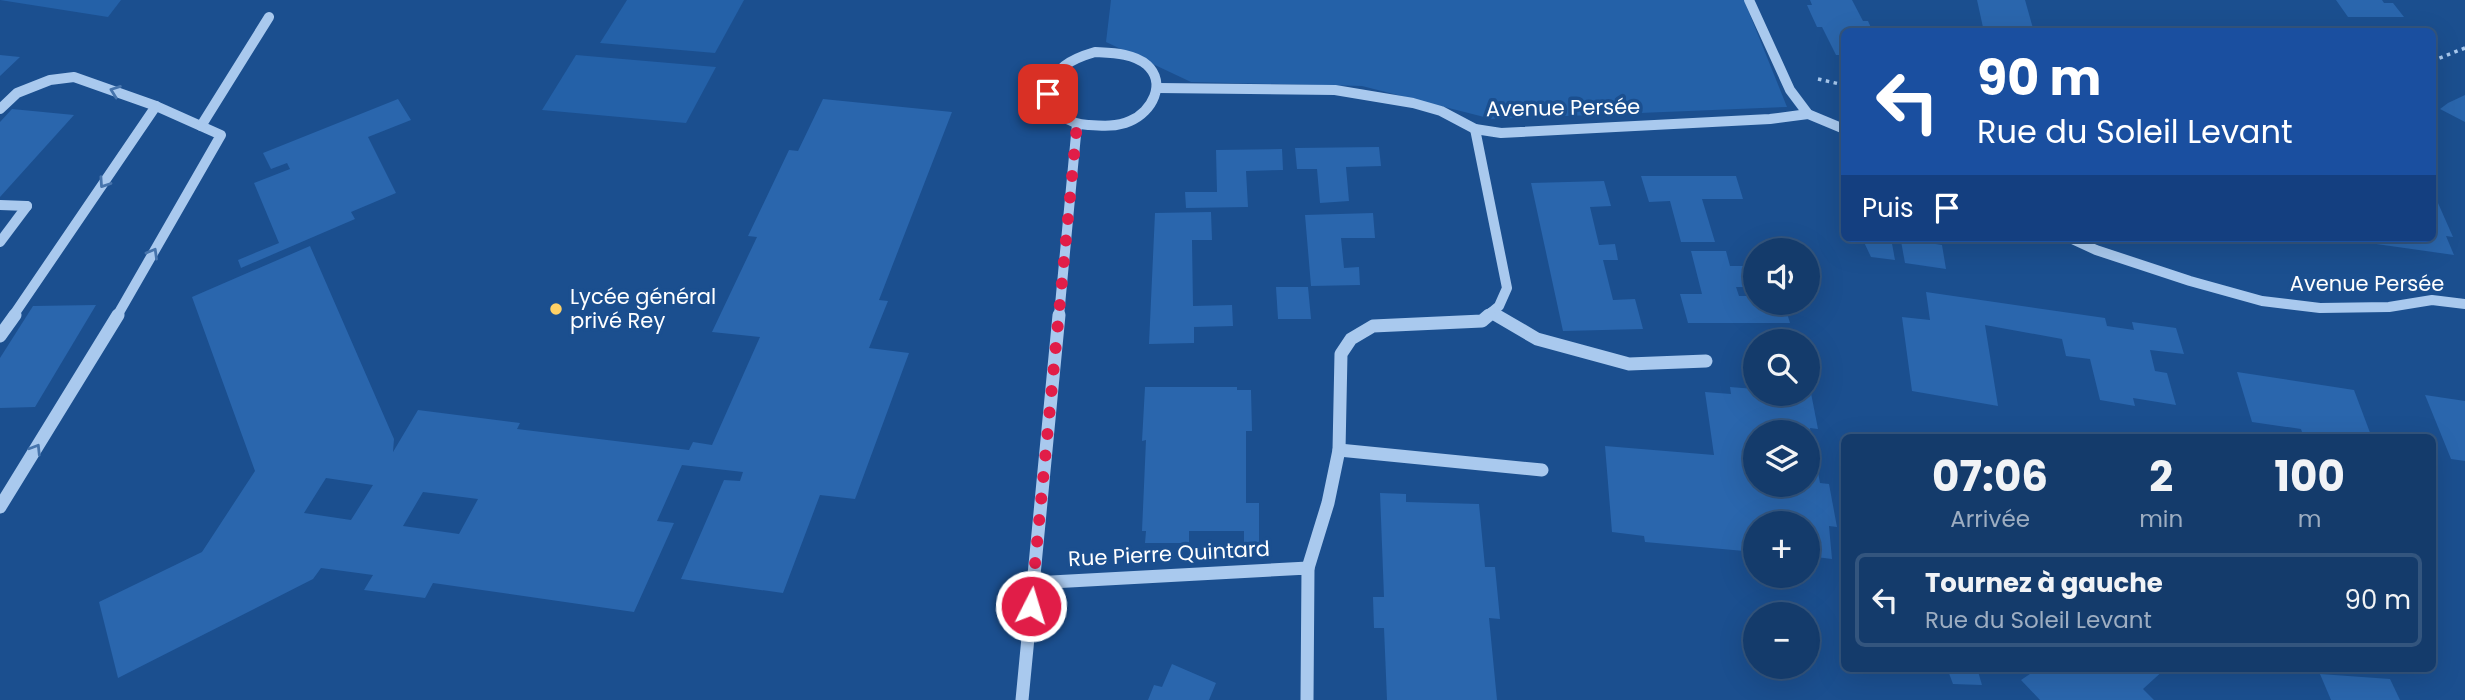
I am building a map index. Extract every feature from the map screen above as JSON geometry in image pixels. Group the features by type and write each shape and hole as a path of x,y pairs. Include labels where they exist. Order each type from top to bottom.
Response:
{"street":[{"path":"1749,0 1790,90 1808,114 1841,128"},
{"path":"201,126 269,17"},
{"path":"1109,52 1134,57 1152,70 1158,88 1151,107 1131,121 1104,127 1077,124 1056,111 1048,94 1053,75 1060,67 1082,55 1109,52"},
{"path":"0,109 16,93 50,80 74,77 156,106 221,135 100,345 0,507"},
{"name":"Avenue Persée","path":"1158,88 1335,90 1441,111 1475,130 1501,133 1770,119 1808,114"},
{"path":"0,336 156,106"},
{"path":"1022,700 1077,124"},
{"path":"1307,700 1308,568 1328,503 1339,450 1341,354 1351,339 1373,326 1482,321 1499,306 1507,288 1475,130"},
{"path":"0,205 27,206 0,242"},
{"name":"Avenue Persée","path":"2078,242 2178,278 2262,301 2320,308 2389,307 2432,300 2465,304"},
{"path":"1492,312 1536,339 1629,364 1706,361"},
{"path":"1339,450 1542,470"},
{"name":"Rue Pierre Quintard","path":"1033,583 1308,568"}],"path":[{"path":"2436,59 2465,48"}],"shaded area":[{"path":"0,0 121,0 108,17"},
{"path":"627,0 744,0 715,53 600,43"},
{"path":"1111,0 1744,0 1787,107 1492,119 1362,86 1191,82 1106,42"},
{"path":"576,55 716,67 686,123 542,110"}],"building":[{"path":"1810,0 1852,0 1863,21 1868,21 1871,28 1841,28 1841,55 1836,55 1822,27 1817,27 1807,5 1812,5"},
{"path":"1977,0 2025,0 2033,28 1983,28"},
{"path":"2336,0 2382,0 2384,3 2393,3 2404,17 2348,17"},
{"path":"0,55 20,57 0,76"},
{"path":"2465,95 2465,122 2440,109 2448,103"},
{"path":"398,99 411,120 368,137 396,193 351,212 355,219 241,268 238,260 279,243 254,183 290,169 287,163 271,169 263,153"},
{"path":"823,99 952,112 879,300 888,301 869,348 909,353 855,499 820,495 783,593 681,579 724,480 740,481 743,472 682,465 657,521 674,523 634,612 433,583 425,598 364,590 373,575 321,568 313,579 118,678 99,602 202,552 255,471 192,297 310,246 394,439 393,452 418,410 520,423 517,429 689,450 693,442 712,445 760,337 712,332 757,237 748,236 789,150 798,151","holes":["326,478 373,485 351,520 304,513","423,492 478,499 459,534 403,526"]},
{"path":"12,109 74,115 0,197 0,122"},
{"path":"1379,147 1381,166 1346,167 1349,201 1320,203 1317,169 1297,169 1295,148"},
{"path":"1282,149 1283,170 1246,171 1248,207 1186,208 1185,192 1217,192 1216,150"},
{"path":"1641,176 1736,176 1743,199 1702,199 1715,242 1681,242 1670,201 1649,202"},
{"path":"1604,181 1611,206 1590,207 1599,245 1615,244 1618,260 1603,260 1613,300 1635,299 1643,329 1563,331 1531,183"},
{"path":"2436,203 2453,237 2446,236 2454,255 2362,242 2436,242"},
{"path":"1211,212 1212,240 1192,240 1193,306 1232,305 1233,326 1194,327 1194,343 1149,344 1155,213"},
{"path":"1373,213 1375,238 1341,238 1344,268 1359,267 1360,285 1311,286 1305,215"},
{"path":"1864,242 1892,242 1895,260 1871,257"},
{"path":"1901,242 1929,242 1942,245 1946,269 1905,263"},
{"path":"1691,251 1726,251 1730,266 1743,266 1743,287 1736,287 1739,296 1743,296 1743,315 1788,315 1790,323 1688,323 1680,294 1702,294"},
{"path":"1276,287 1308,287 1311,319 1278,319"},
{"path":"1926,292 2105,318 2107,326 2134,330 2132,322 2176,328 2184,354 2150,350 2155,371 2167,373 2176,405 2133,398 2135,406 2100,400 2090,359 2066,356 2062,339 1985,325 1998,406 1912,391 1902,317 1930,320"},
{"path":"96,305 35,407 0,408 0,358 33,306"},
{"path":"2237,372 2354,390 2370,434 2303,434 2301,429 2252,422"},
{"path":"1145,387 1237,387 1237,390 1251,390 1252,431 1246,431 1246,503 1259,503 1259,543 1244,543 1244,531 1189,531 1189,543 1145,543 1146,531 1142,531 1146,440 1142,441"},
{"path":"1730,387 1743,388 1743,406 1814,406 1816,420 1743,420 1743,497 1820,497 1820,483 1829,484 1837,527 1829,526 1832,559 1820,558 1820,511 1743,511 1743,551 1645,542 1644,536 1612,532 1605,446 1714,455 1705,392 1731,394"},
{"path":"2425,395 2465,401 2465,461 2451,459"},
{"path":"1380,493 1406,494 1406,502 1479,504 1485,567 1495,567 1500,619 1489,618 1497,700 1387,700 1384,628 1374,628 1373,597 1384,597"},
{"path":"1172,664 1216,683 1209,700 1148,700 1154,685 1162,687"},
{"path":"1948,672 1978,672 1982,685 1953,684"},
{"path":"2033,672 2162,672 2143,689 2154,700 2040,700 2021,680"},
{"path":"2320,674 2390,679 2400,700 2331,700"}],"place":[{"name":"Lycée général privé Rey","path":"556,309"}],"route":[{"path":"1031,606 1077,124 1056,111 1048,94"}]}
